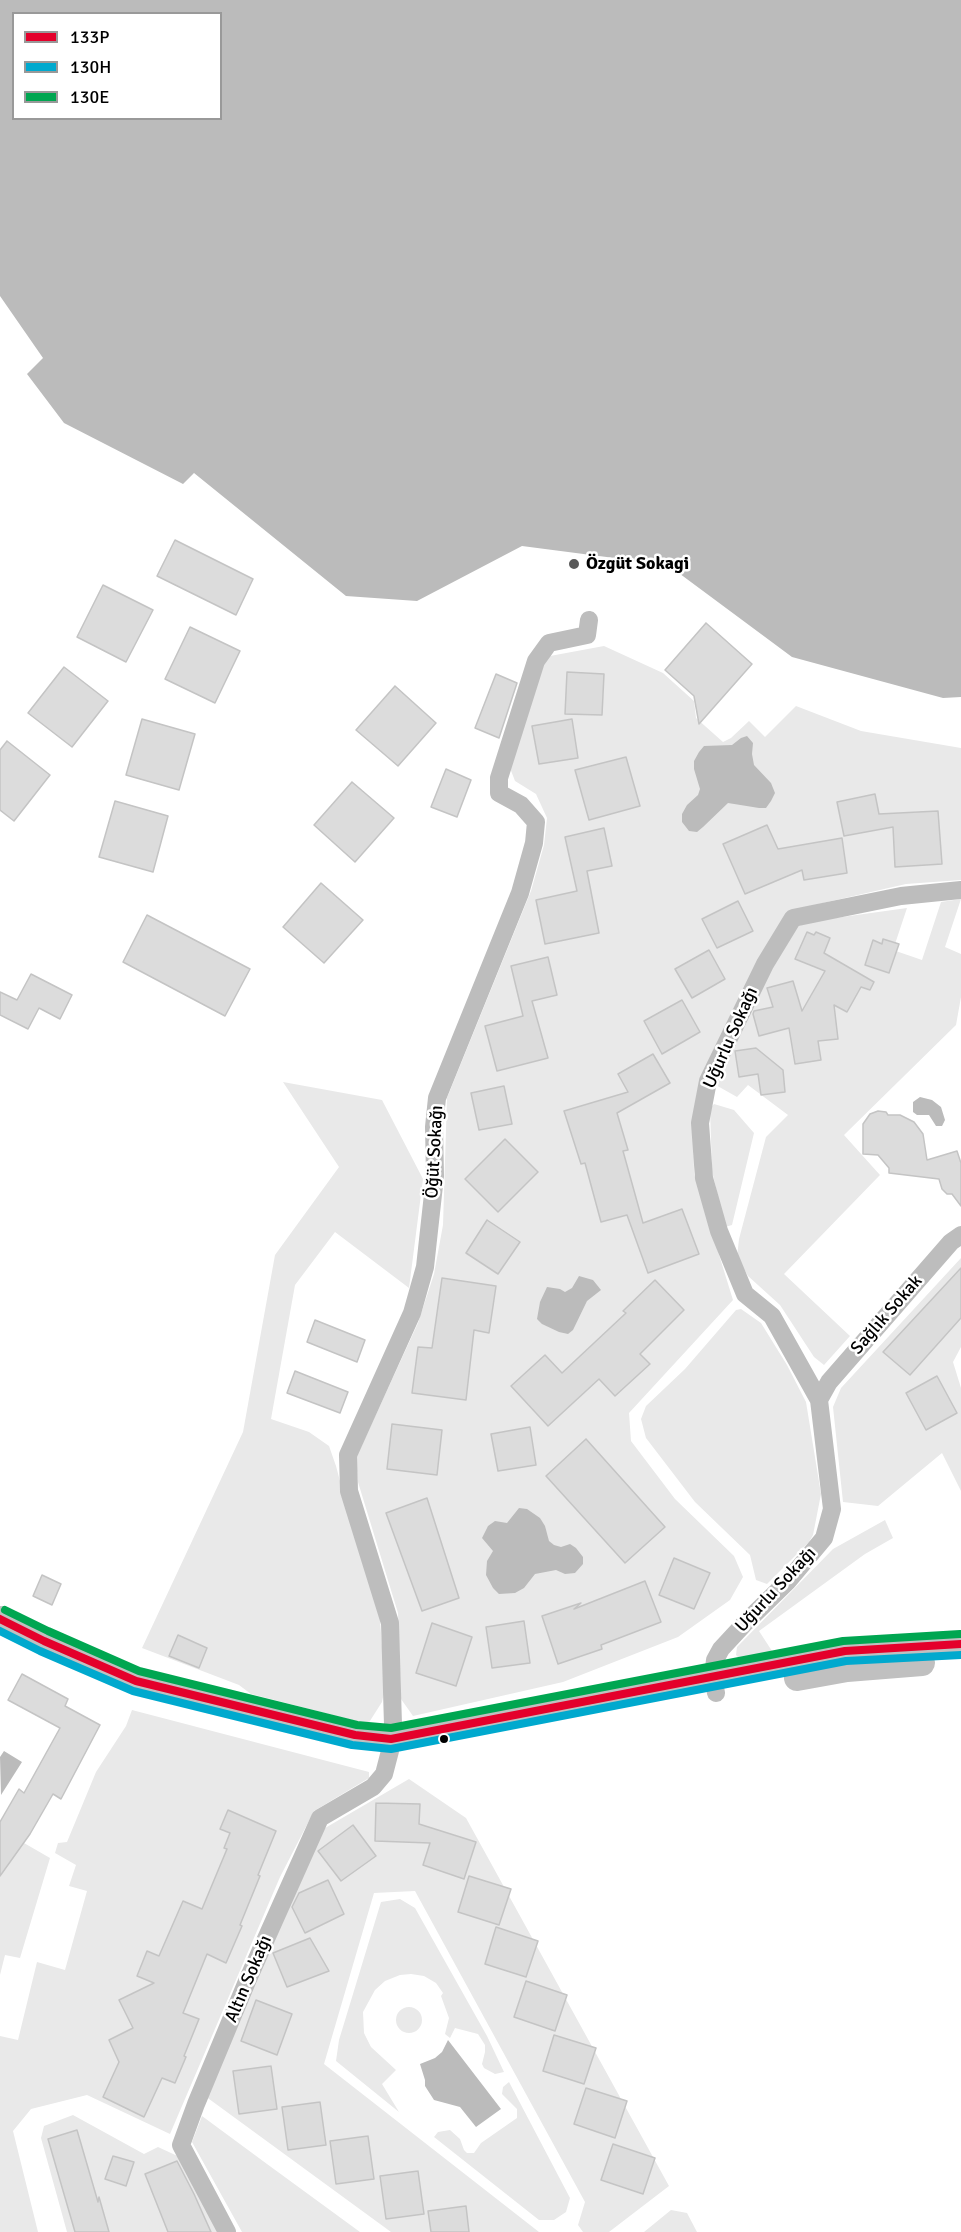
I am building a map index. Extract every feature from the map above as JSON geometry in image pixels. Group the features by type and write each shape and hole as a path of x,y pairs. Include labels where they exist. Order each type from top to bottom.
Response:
{"street":[{"name":"Öğüt Sokağı","path":"391,1745 390,1623 349,1491 348,1455 412,1313 427,1255 435,1176 434,1127 437,1098 520,893 534,843 536,822 521,806 499,793 499,778 536,661 549,643 587,635 589,620"},
{"name":"Uğurlu Sokağı","path":"714,1684 715,1660 721,1649 788,1581 824,1538 832,1509 819,1400 772,1316 745,1294 719,1231 704,1178 700,1123 708,1081 765,964 793,918 902,896 961,890"},
{"name":"Sağlık Sokak","path":"819,1400 829,1382 951,1242 961,1235"},
{"path":"0,1619 136,1681 391,1745"},
{"path":"0,1633 132,1694 354,1747 391,1745 714,1684 845,1651 961,1644"},
{"path":"714,1684 961,1660"},
{"name":"Altın Sokağı","path":"227,2232 181,2145 248,1979 320,1818 373,1787 384,1774 391,1745"}],"shaded area":[{"path":"0,0 961,0 961,697 943,698 792,657 668,565 522,546 417,601 346,596 194,473 183,484 64,423 27,374 43,358 0,296"},
{"path":"604,646 663,673 694,701 696,718 723,742 731,738 749,721 765,737 796,706 861,731 961,748 961,880 906,884 788,911 693,1123 694,1174 733,1300 629,1413 631,1441 675,1499 734,1556 743,1577 730,1600 678,1637 563,1682 413,1716 401,1699 398,1613 358,1482 356,1458 418,1323 434,1274 443,1225 447,1098 531,891 544,845 547,818 536,794 515,781 510,768 542,665 550,656"},
{"path":"747,736 753,743 754,765 771,783 775,793 771,801 766,808 728,803 697,832 689,831 682,822 682,814 687,805 698,795 700,789 694,769 694,761 699,752 704,746 732,745"},
{"path":"961,899 945,947 961,954 961,997 956,1025 844,1135 880,1175 784,1274 850,1336 824,1365 814,1357 780,1305 748,1276 737,1257 739,1239 766,1137 788,1115 748,1085 737,1097 714,1084 772,967 799,923 907,908 893,950 922,960 941,902"},
{"path":"283,1082 382,1100 423,1179 409,1288 335,1232 295,1285 271,1419 309,1432 329,1446 336,1466 380,1620 385,1687 382,1702 368,1724 251,1694 239,1685 142,1648 243,1432 275,1255 339,1167"},
{"path":"920,1097 932,1100 941,1107 945,1120 942,1126 936,1126 929,1115 917,1115 913,1112 913,1102"},
{"path":"714,1104 734,1110 754,1133 732,1225 725,1227 712,1171 710,1109"},
{"path":"961,1258 961,1347 953,1362 961,1388 961,1491 942,1453 878,1506 843,1502 833,1407 841,1388"},
{"path":"579,1276 593,1280 601,1290 587,1301 573,1330 568,1334 542,1324 537,1319 540,1302 547,1287 565,1292 572,1288"},
{"path":"741,1309 761,1323 787,1365 806,1402 821,1494 813,1535 809,1542 767,1584 756,1580 750,1555 695,1502 646,1438 641,1419 646,1406 685,1369 736,1310"},
{"path":"519,1508 527,1509 540,1518 549,1541 554,1545 561,1547 570,1544 576,1548 583,1557 583,1564 575,1573 565,1574 556,1570 535,1574 524,1588 515,1593 499,1594 486,1575 487,1561 493,1551 482,1538 488,1526 495,1521 507,1523"},
{"path":"885,1520 893,1538 865,1554 759,1631 772,1651 742,1661 736,1655 737,1647 833,1549"},
{"path":"132,1710 369,1772 369,1778 314,1811 280,1877 170,2134 87,2095 31,2109 13,2131 38,2232 0,2232 0,2036 18,2040 37,1962 65,1970 87,1891 69,1886 76,1865 55,1853 58,1843 67,1842 96,1772 126,1726"},
{"path":"4,1751 22,1762 1,1795 0,1757"},
{"path":"409,1779 466,1818 669,2186 609,2232 583,2232 578,2225 585,2202 415,1891 374,1893 324,2064 539,2232 391,2232 205,2096 320,1831"},
{"path":"24,1843 50,1858 20,1958 5,1955 0,1975 0,1845 15,1855"},
{"path":"400,1899 415,1908 487,2036 504,2072 495,2074 484,2068 482,2064 485,2045 478,2034 455,2028 450,2038 445,2034 449,2018 441,1996 443,1993 436,1983 424,1976 400,1975 385,1981 375,1990 363,2012 364,2033 371,2047 396,2070 382,2084 399,2112 336,2061 339,2040 381,1902"},
{"path":"409,2007 418,2011 422,2020 418,2029 409,2033 400,2029 396,2020 400,2011"},
{"path":"448,2040 501,2109 476,2127 460,2107 434,2100 425,2086 420,2064 435,2058 442,2052"},
{"path":"509,2082 570,2198 566,2212 554,2220 539,2220 434,2137 438,2132 450,2130 460,2139 467,2153 474,2153 481,2143 517,2118 517,2109 502,2094 503,2087"},
{"path":"73,2115 144,2154 158,2147 184,2159 219,2232 67,2232 41,2138 44,2126"},
{"path":"202,2116 360,2232 242,2232 192,2142"},
{"path":"671,2210 687,2213 697,2232 644,2232"}],"building":[{"path":"175,540 253,579 236,615 157,576"},
{"path":"103,585 153,610 126,662 77,637"},
{"path":"706,623 752,664 699,724 694,696 665,670"},
{"path":"190,627 240,651 215,703 165,679"},
{"path":"64,667 108,701 72,747 28,713"},
{"path":"567,672 604,674 602,715 565,714"},
{"path":"496,674 517,683 499,738 475,728"},
{"path":"395,686 436,723 398,766 356,730"},
{"path":"142,719 195,734 179,790 126,775"},
{"path":"572,719 578,758 539,764 532,726"},
{"path":"7,741 50,775 14,821 0,810 0,750"},
{"path":"626,757 640,806 589,820 575,770"},
{"path":"446,769 471,780 457,817 431,807"},
{"path":"352,782 394,818 355,862 314,825"},
{"path":"875,794 879,814 938,811 942,864 895,867 893,827 844,836 837,802"},
{"path":"115,801 168,816 153,872 99,857"},
{"path":"767,825 778,849 842,838 847,873 804,880 802,870 745,894 723,844"},
{"path":"604,828 612,866 587,871 599,933 545,944 536,900 577,891 565,837"},
{"path":"321,883 363,920 324,963 283,927"},
{"path":"738,901 753,931 717,948 702,919"},
{"path":"147,915 250,969 225,1016 123,962"},
{"path":"807,932 814,935 816,932 830,938 824,953 874,982 870,990 861,987 847,1012 834,1005 838,1039 818,1041 821,1060 795,1064 789,1028 759,1036 753,1014 754,1011 773,1007 767,988 793,981 802,1011 825,971 795,959"},
{"path":"883,939 899,944 889,973 865,965 873,940 882,944"},
{"path":"709,950 725,979 692,998 675,969"},
{"path":"548,957 557,995 532,1001 548,1058 497,1071 485,1026 523,1016 511,966"},
{"path":"31,974 72,995 60,1019 39,1008 28,1029 0,1015 0,992 17,1000"},
{"path":"682,1000 700,1032 662,1054 644,1021"},
{"path":"756,1048 783,1070 785,1092 761,1095 758,1074 739,1077 735,1051"},
{"path":"653,1054 670,1083 617,1113 628,1150 623,1151 643,1223 682,1209 699,1254 648,1273 627,1215 601,1222 585,1163 581,1164 564,1111 628,1092 618,1074"},
{"path":"504,1086 512,1124 479,1130 471,1093"},
{"path":"878,1111 886,1112 888,1115 900,1115 914,1122 923,1134 927,1160 957,1151 961,1163 961,1206 952,1194 947,1194 942,1189 939,1179 889,1173 889,1168 878,1155 863,1154 863,1124 870,1114"},
{"path":"505,1139 538,1172 498,1212 465,1179"},
{"path":"487,1220 520,1242 498,1274 466,1253"},
{"path":"961,1268 961,1318 910,1375 883,1352"},
{"path":"442,1278 496,1286 489,1333 474,1330 466,1400 412,1393 418,1347 432,1348"},
{"path":"655,1280 684,1310 640,1354 650,1364 615,1396 599,1379 548,1426 511,1386 545,1355 562,1373 626,1313 623,1311"},
{"path":"315,1320 365,1340 357,1362 307,1342"},
{"path":"295,1371 348,1392 340,1413 287,1393"},
{"path":"937,1376 957,1413 926,1430 906,1393"},
{"path":"392,1424 442,1430 437,1475 387,1469"},
{"path":"530,1427 536,1465 498,1471 491,1434"},
{"path":"586,1439 665,1527 625,1563 546,1476"},
{"path":"427,1498 459,1598 422,1611 386,1513"},
{"path":"674,1558 710,1573 694,1609 659,1595"},
{"path":"42,1575 61,1584 52,1605 33,1596"},
{"path":"645,1581 661,1622 601,1645 602,1649 558,1664 542,1616 581,1603 574,1609"},
{"path":"524,1621 530,1663 492,1668 486,1627"},
{"path":"432,1623 472,1637 456,1686 416,1673"},
{"path":"178,1635 207,1648 199,1668 169,1656"},
{"path":"22,1674 68,1699 65,1706 100,1725 61,1799 53,1794 30,1834 0,1876 0,1822 19,1789 24,1793 60,1728 8,1700"},
{"path":"376,1803 420,1804 419,1824 476,1842 464,1879 423,1865 430,1843 375,1841"},
{"path":"228,1810 276,1831 240,1925 242,1926 226,1963 207,1954 183,2013 199,2019 175,2083 162,2078 144,2117 103,2097 119,2062 109,2040 133,2028 119,2000 154,1983 137,1976 147,1951 159,1956 183,1901 202,1909 227,1849 224,1848 230,1833 220,1829"},
{"path":"353,1825 376,1856 341,1881 318,1851"},
{"path":"469,1876 511,1889 499,1925 458,1912"},
{"path":"328,1880 344,1914 305,1933 292,1907 299,1893"},
{"path":"496,1927 538,1941 526,1977 485,1964"},
{"path":"310,1938 329,1971 287,1987 273,1953"},
{"path":"526,1981 567,1995 555,2031 514,2017"},
{"path":"256,2000 292,2014 277,2055 241,2041"},
{"path":"554,2035 596,2048 584,2084 543,2071"},
{"path":"271,2066 277,2109 239,2114 233,2071"},
{"path":"586,2088 627,2101 615,2138 574,2124"},
{"path":"320,2102 326,2145 288,2150 282,2107"},
{"path":"77,2130 109,2232 75,2232 48,2139"},
{"path":"368,2136 374,2179 336,2184 330,2141"},
{"path":"613,2144 655,2158 643,2194 601,2180"},
{"path":"113,2156 134,2162 126,2186 105,2179"},
{"path":"177,2161 211,2232 168,2232 145,2174"},
{"path":"418,2171 424,2214 386,2219 380,2176"},
{"path":"466,2206 469,2232 431,2232 428,2211"}],"transit line":[{"name":"130E","path":"5,1610 139,1671 357,1725 391,1728 843,1641 960,1634"},
{"name":"133P","path":"0,1619 136,1681 355,1735 391,1739 845,1651 961,1644"},
{"name":"130H","path":"0,1631 133,1691 352,1745 391,1749 846,1661 961,1655"}],"place":[{"name":"Özgüt Sokagi","path":"574,564"}]}
